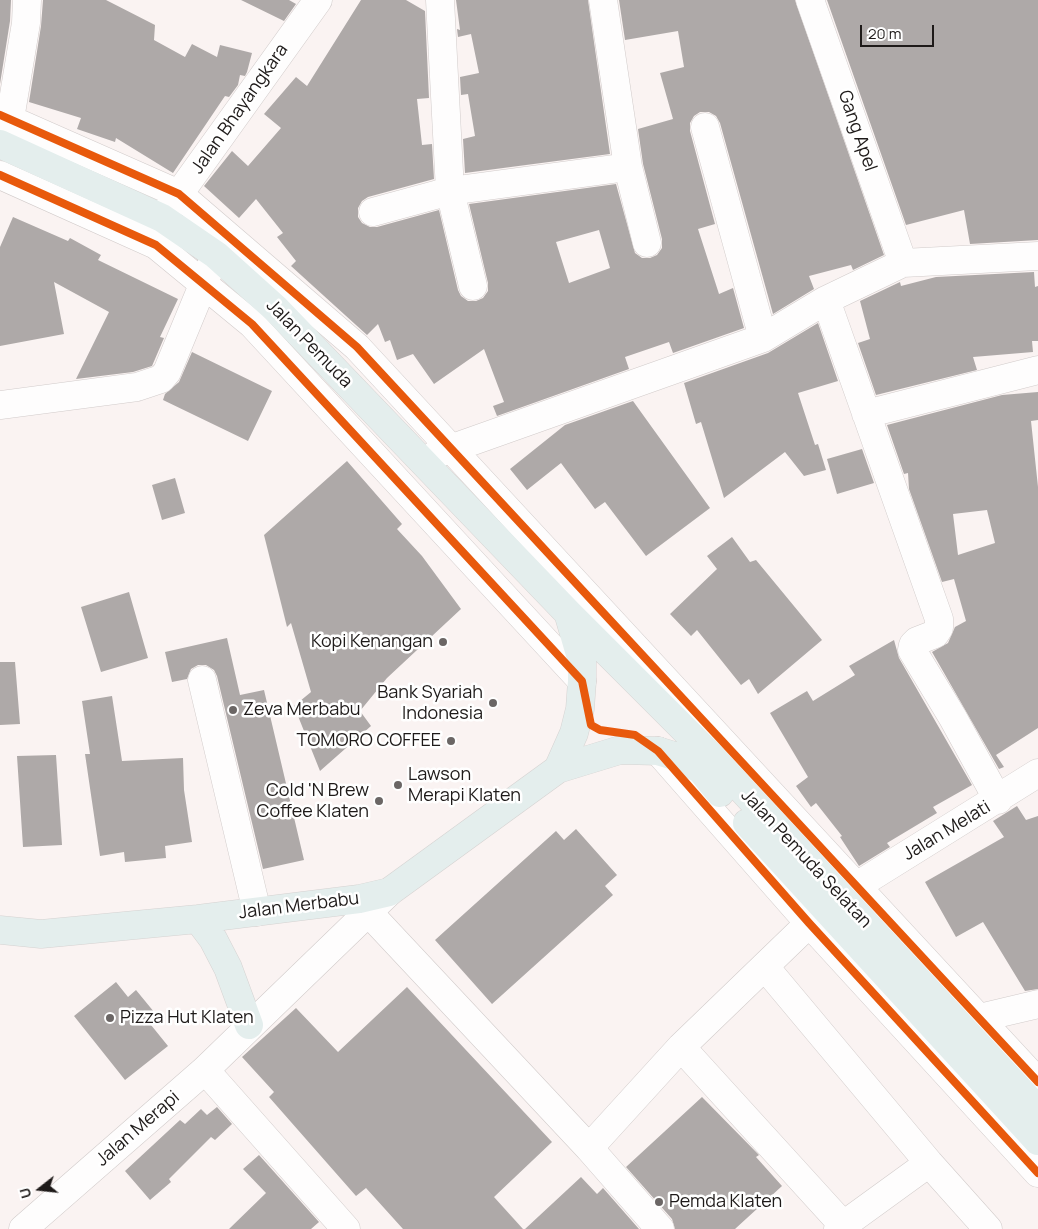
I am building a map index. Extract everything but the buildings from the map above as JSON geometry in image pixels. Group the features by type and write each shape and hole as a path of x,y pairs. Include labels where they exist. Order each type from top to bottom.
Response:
{"main road":[{"name":"Jalan Pemuda","path":"4,132 162,218 216,255 276,309 568,613"},
{"path":"558,768 574,733 580,709 582,681 582,661 568,613"},
{"name":"Jalan Pemuda Selatan","path":"568,613 711,756 832,904 1038,1141"},
{"name":"Jalan Pemuda Selatan","path":"558,768 620,750 658,751 680,758 701,770 1038,1110"},
{"name":"Jalan Merbabu","path":"0,930 41,934 198,919 359,899 389,892 558,768"},
{"path":"198,919 213,939 228,968 249,1025"}],"street":[{"path":"27,0 26,23 4,132 179,194 357,347 450,448 832,904 1038,1173"},
{"name":"Jalan Bhayangkara","path":"162,218 318,0"},
{"path":"440,0 450,192 472,286"},
{"path":"604,0 628,166 648,243"},
{"name":"Gang Apel","path":"810,0 903,263"},
{"path":"705,127 763,338"},
{"path":"373,212 450,192 628,166"},
{"path":"0,175 156,245 252,324 582,681"},
{"path":"0,405 138,387 161,380 167,372 216,255"},
{"path":"420,459 763,338 826,300 903,263 1038,256"},
{"path":"826,300 939,619 939,628 935,634 917,641 913,645 912,650 953,718 998,800"},
{"path":"866,414 1038,370"},
{"path":"202,680 257,912"},
{"path":"658,751 832,904 978,1018 1038,1082"},
{"name":"Jalan Melati","path":"589,1148 681,1046 832,904 1038,774"},
{"name":"Jalan Merapi","path":"23,1229 205,1070 249,1025 389,892"},
{"path":"368,912 589,1148 660,1229"},
{"path":"765,967 929,1163 988,1229"},
{"path":"978,1018 1038,1004"},
{"path":"681,1046 841,1227 929,1163"},
{"path":"205,1070 340,1227"}],"cycle path":[{"path":"0,115 179,194 357,347 1038,1082"},
{"path":"0,175 156,245 252,324 582,681 591,725 600,730 635,735 658,751 809,923 1038,1173"}],"place":[{"name":"Kopi Kenangan","path":"443,642"},
{"name":"Bank Syariah Indonesia","path":"493,703"},
{"name":"Zeva Merbabu","path":"233,710"},
{"name":"TOMORO COFFEE","path":"451,741"},
{"name":"Lawson Merapi Klaten","path":"398,785"},
{"name":"Cold 'N Brew Coffee Klaten","path":"379,801"},
{"name":"Pizza Hut Klaten","path":"110,1018"},
{"name":"Pemda Klaten","path":"659,1202"}]}
